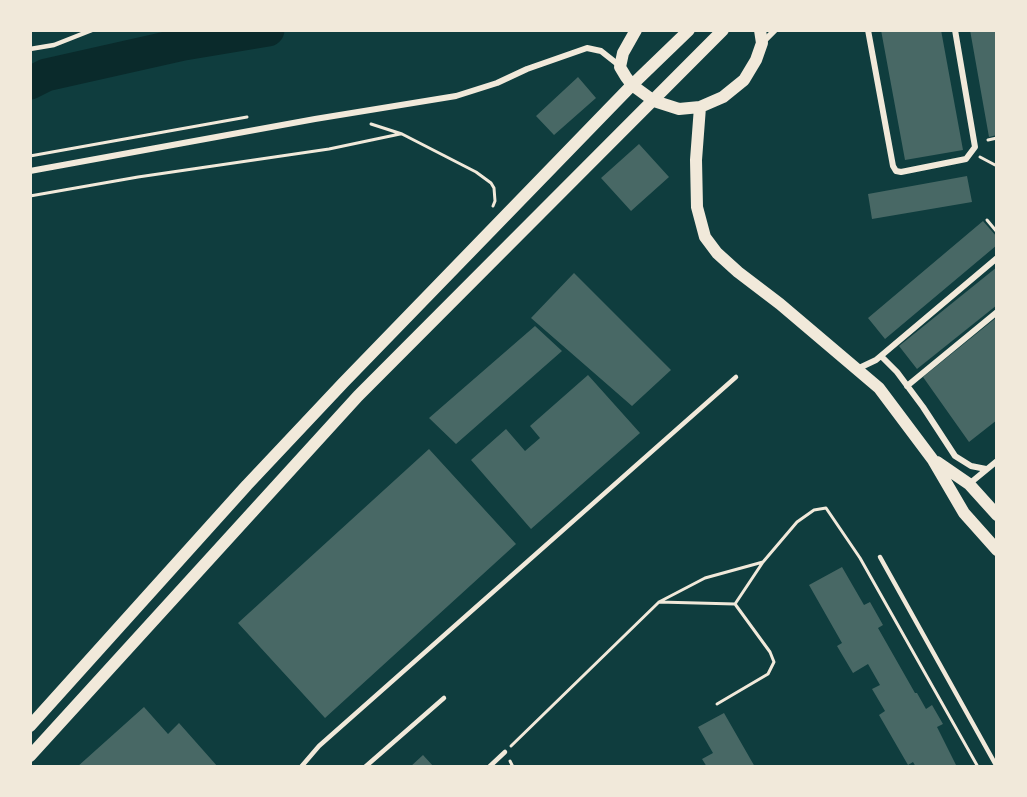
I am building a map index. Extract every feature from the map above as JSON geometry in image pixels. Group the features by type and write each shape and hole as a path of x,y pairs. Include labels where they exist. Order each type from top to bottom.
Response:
{"main road":[{"path":"636,30 623,53 620,67 632,85 654,101 679,108 700,107 723,98 744,80 756,60 762,43 760,30"},
{"path":"30,726 287,442 632,85 689,30"},
{"path":"30,756 358,396 723,30"},
{"path":"700,107 696,160 697,207 705,237 717,253 738,272 780,304 879,388 933,460 964,513 997,550"},
{"path":"933,460 969,484 997,514"}],"street":[{"path":"762,43 775,30"},
{"path":"868,30 870,58 890,167 901,172 966,159 975,147 955,30"},
{"path":"30,171 456,96 497,83 527,69 587,48 601,51 620,67"},
{"path":"857,369 881,356 997,258"},
{"path":"907,386 997,312"},
{"path":"881,356 907,386 956,456 971,466 986,469"},
{"path":"969,484 997,461"}],"lane":[{"path":"30,49 54,45 92,30"},
{"path":"301,767 319,746 736,377"},
{"path":"880,557 996,767"},
{"path":"365,767 444,698"},
{"path":"489,767 505,752"}],"path":[{"path":"30,156 254,116"},
{"path":"371,124 402,134 476,172 491,183 495,194"},
{"path":"30,196 138,177 329,149 402,134"},
{"path":"988,140 997,138"},
{"path":"987,220 997,232"},
{"path":"735,604 763,562 797,522 814,510 826,508 860,558 978,767"},
{"path":"505,752 658,602 705,578 763,562"},
{"path":"658,602 735,604"},
{"path":"717,704 768,674 774,662 770,652 735,604"}],"building":[{"path":"881,30 941,30 963,150 905,160"},
{"path":"970,30 997,30 997,135 989,137"},
{"path":"578,77 596,98 554,135 536,116"},
{"path":"639,144 669,177 631,211 601,178"},
{"path":"967,176 972,202 872,219 868,194"},
{"path":"983,221 997,237 997,245 885,339 868,318"},
{"path":"997,267 997,305 917,369 899,346"},
{"path":"574,273 671,370 632,406 531,318"},
{"path":"997,317 997,420 969,442 923,377"},
{"path":"535,326 562,351 456,444 429,418"},
{"path":"588,375 640,433 531,529 471,460 506,429 525,451 540,438 530,426"},
{"path":"429,449 516,544 325,718 238,623"},
{"path":"842,567 864,605 870,602 883,625 878,628 915,693 926,709 932,705 943,724 937,727 957,767 916,767 913,762 908,765 879,715 885,711 872,689 880,685 868,664 853,673 837,646 842,643 809,585"},
{"path":"144,707 168,734 179,723 218,767 77,767"},
{"path":"724,713 755,767 707,767 702,759 713,753 698,727"},
{"path":"423,755 434,767 410,767"}],"waterway":[{"path":"30,83 46,75 184,44 268,30"}]}
